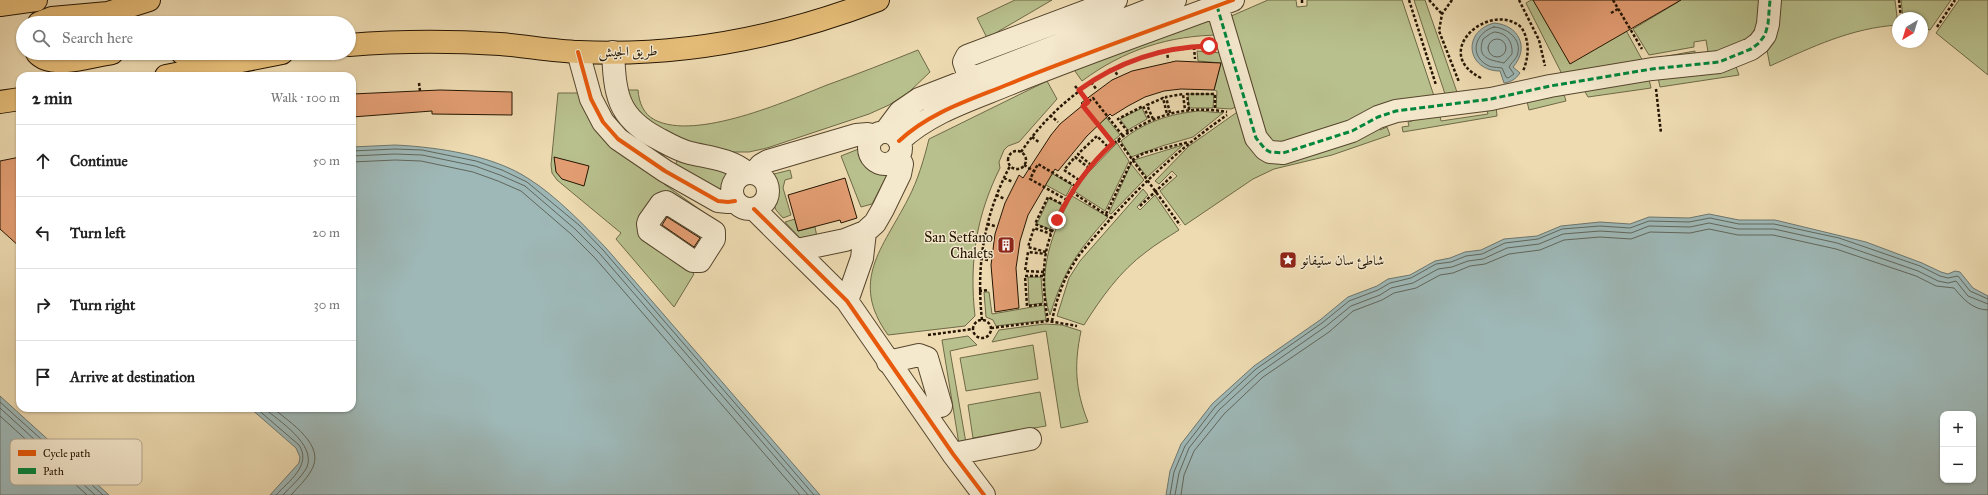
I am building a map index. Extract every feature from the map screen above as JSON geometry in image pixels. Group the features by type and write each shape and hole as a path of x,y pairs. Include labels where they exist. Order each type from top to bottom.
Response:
{"highway":[{"path":"0,5 36,0"},
{"path":"71,16 108,12 149,0"},
{"name":"طريق الجيش","path":"356,45 410,42 459,42 501,44 578,52 687,49 721,44 792,28 878,0"},
{"path":"46,60 57,62 69,60"},
{"path":"208,60 221,66"},
{"path":"188,72 221,66 242,60"},
{"path":"0,102 16,100"}],"street":[{"path":"970,79 964,64 964,60 967,56 1116,0"},
{"path":"889,142 944,111 1063,62 1225,3 1230,46 1256,138 1264,149 1270,152 1283,153 1352,131 1378,117 1396,110 1510,95 1550,86 1652,69 1708,64 1730,59 1751,50 1765,35 1770,0"},
{"path":"889,142 893,120 909,105 919,99 1170,1"},
{"path":"578,52 585,83 597,112 610,130 636,152 718,201 761,206 766,201 769,188 766,181 730,162 679,150 646,133 628,117 621,106 615,82 613,52"},
{"path":"636,152 646,133"},
{"path":"797,250 845,240 865,232 875,223 884,209 900,174 902,164 889,142 868,134 856,135 768,161 760,165 751,173 740,176 732,187 743,205 797,250 847,302 952,454 984,495"},
{"path":"668,172 679,150"},
{"path":"714,232 743,205"},
{"path":"847,302 862,258 865,232"},
{"path":"888,362 919,355 927,358 941,406"},
{"path":"952,454 1030,439"}],"path":[{"path":"1409,0 1443,105"},
{"path":"1430,0 1442,14"},
{"path":"1452,0 1442,14 1439,31 1460,84"},
{"path":"1519,0 1539,40 1550,86"},
{"path":"1899,0 1900,12"},
{"path":"1937,27 1954,0"},
{"path":"1611,13 1618,9"},
{"path":"1466,31 1460,47 1463,60 1467,67 1472,73 1510,95 1527,61 1528,45 1522,28 1512,18 1504,15"},
{"path":"1155,53 1194,47 1230,46"},
{"path":"1194,47 1195,59"},
{"path":"1167,50 1168,60"},
{"path":"1021,152 1050,115 1079,90 1113,68 1119,66"},
{"path":"1113,68 1118,76"},
{"path":"1091,82 1097,90"},
{"path":"419,83 420,91"},
{"path":"1075,86 1088,102"},
{"path":"1187,110 1187,94 1204,93 1215,94 1215,110"},
{"path":"1169,114 1166,97 1183,94 1187,110"},
{"path":"1113,143 1083,106 1093,98 1123,136"},
{"path":"1153,119 1147,104 1163,98 1169,114"},
{"path":"1128,132 1118,119 1130,111 1143,106 1150,120"},
{"path":"1048,321 1043,276 1046,253 1052,232 1064,205 1079,180 1091,165 1113,143 1128,132 1150,120 1187,110 1215,110 1230,113 1192,141 1147,180 1111,218 1072,264 1060,289 1052,321"},
{"path":"1050,115 1058,122"},
{"path":"1091,165 1078,154 1082,148 1097,136 1108,148"},
{"path":"1032,137 1040,142"},
{"path":"1118,140 1180,225"},
{"path":"1106,214 1132,160 1144,153 1192,141"},
{"path":"982,320 979,291 980,259 987,224 996,196 1010,166 1008,161 1009,156 1016,151 1021,152 1026,159 1024,165 1019,169 1010,166"},
{"path":"1079,180 1064,170 1067,165 1074,157 1089,168"},
{"path":"1067,200 1030,179 1038,164 1075,186"},
{"path":"1024,165 1034,171"},
{"path":"1140,206 1173,175"},
{"path":"1004,178 1014,182"},
{"path":"1072,192 1111,218"},
{"path":"996,196 1005,199"},
{"path":"1052,232 1035,224 1037,217 1048,197 1064,205"},
{"path":"987,224 995,226"},
{"path":"1046,253 1028,247 1034,228 1052,232"},
{"path":"1044,272 1025,271 1025,266 1028,252 1046,253"},
{"path":"980,259 989,260"},
{"path":"1043,276 1025,276 1025,298 1027,306 1045,304"},
{"path":"979,291 989,290"},
{"path":"982,320 988,322 992,328 990,334 986,338 977,336 974,332 974,326 978,321 982,320"},
{"path":"992,328 1048,321 1077,326"}],"green space":[{"path":"1015,0 1052,0 987,38 977,18"},
{"path":"1268,0 1296,0 1297,7 1307,6 1307,0 1402,0 1434,96 1357,123 1268,146 1229,17"},
{"path":"1414,0 1425,0 1458,95 1446,97"},
{"path":"1531,0 1616,12 1645,65 1565,80 1526,3"},
{"path":"1678,0 1764,0 1764,27 1733,51 1651,59 1695,51 1695,54 1708,52 1706,40 1694,42 1694,47 1649,55 1633,29 1678,2"},
{"path":"1777,0 1895,0 1896,12 1892,12 1892,26 1848,34 1817,45 1770,66 1766,45"},
{"path":"1901,0 1951,0 1930,30 1928,29 1928,12 1902,12"},
{"path":"1959,0 1988,0 1988,75 1936,33"},
{"path":"1216,18 1222,35 1184,38 1148,46 1114,61 1082,81 1070,64"},
{"path":"918,50 930,72 908,93 889,105 869,114 767,148 749,152 731,152 696,146 641,120 626,90 638,90 642,107 647,114 655,120 673,125 694,126 717,122 766,109"},
{"path":"1197,51 1222,53 1236,107 1231,109 1216,108 1217,91 1214,90 1221,63 1198,61"},
{"path":"1734,61 1739,75 1660,87 1657,73"},
{"path":"1648,75 1651,88 1588,97 1581,85"},
{"path":"1047,81 1057,99 1019,142 1008,146 1004,150 999,162 1000,168 985,204 976,240 974,259 973,296 975,316 965,326 888,335 877,316 871,298 871,281 874,265 880,249 915,184 929,139"},
{"path":"1562,88 1566,101 1529,110 1526,97"},
{"path":"558,93 580,93 667,179 664,184 716,221 654,202 637,227 694,274 674,307 616,239 621,233 557,180 552,173 551,165"},
{"path":"1188,94 1214,94 1213,108 1189,108"},
{"path":"1093,101 1120,135 1113,141 1085,107"},
{"path":"1496,106 1497,116 1403,132 1402,127 1409,126 1408,122 1412,121 1411,116 1439,112 1441,121 1488,114 1486,107"},
{"path":"1142,108 1147,119 1128,130 1120,119"},
{"path":"1243,108 1260,150 1378,124 1380,130 1387,127 1390,135 1332,155 1274,169 1253,179 1185,225 1160,191 1177,176 1172,171 1159,184 1155,181 1189,146"},
{"path":"1199,111 1223,113 1193,137 1131,157 1121,141 1130,134 1157,120 1177,114"},
{"path":"1117,143 1129,161 1105,211 1074,191 1087,174"},
{"path":"1183,145 1147,177 1134,160"},
{"path":"861,148 868,161 888,173 872,204 861,207 841,156"},
{"path":"679,155 732,175 727,183 725,194 675,166"},
{"path":"1131,164 1144,180 1111,214 1109,213"},
{"path":"1039,166 1072,185 1066,196 1033,178"},
{"path":"790,170 792,178 785,180 783,188 791,215 783,218 776,210 773,202 778,191 771,177 774,174"},
{"path":"1143,189 1148,195 1137,207 1140,210 1155,195 1179,230 1150,249 1119,276 1084,325 1057,316 1069,278 1080,261"},
{"path":"1072,196 1108,217 1088,241 1066,273 1050,315 1046,300 1045,284 1048,253 1058,224"},
{"path":"1049,198 1062,205 1050,229 1037,224"},
{"path":"795,219 798,231 815,227 817,237 800,238 785,222"},
{"path":"1028,277 1041,277 1043,303 1029,305"},
{"path":"984,292 989,292 992,314 1044,305 1046,320 996,326 993,320 986,317"},
{"path":"1044,324 1062,325 1081,331 1077,355 1077,377 1080,399 1088,422 1061,428 1046,331 992,342 999,330"},
{"path":"968,336 977,345 950,351 966,443 959,444 942,340"},
{"path":"1033,345 1038,379 966,391 960,358"},
{"path":"1040,392 1046,426 973,438 968,405"}],"water":[{"path":"1494,23 1510,28 1519,39 1521,45 1521,52 1513,67 1520,73 1515,79 1507,83 1504,83 1500,71 1489,69 1480,65 1472,50 1476,34 1483,28"},
{"path":"395,145 411,146 446,150 482,158 515,171 549,193 606,248 820,495 270,495 299,463 300,457 296,448 255,412 356,412 356,147"},
{"path":"1709,214 1739,220 1775,220 1866,242 1948,274 1955,271 1960,272 1973,288 1988,296 1988,495 1166,495 1170,471 1181,444 1212,404 1254,366 1320,320 1348,297 1377,286 1388,279 1410,275 1435,261 1450,258 1465,252 1481,250 1504,239 1537,236 1561,226 1600,222 1630,224 1649,217 1689,218"},
{"path":"0,396 47,439 10,439 10,485 98,485 109,495 0,495"}],"building":[{"path":"1533,0 1681,0 1570,64"},
{"path":"1176,61 1221,63 1214,90 1181,89 1164,91 1145,97 1112,116 1110,114 1087,136 1058,171 1055,169 1028,215 1020,241 1016,268 1019,308 995,312 991,265 995,234 1005,203 1019,175 1023,178 1051,135 1060,124 1083,105 1081,103 1112,80 1132,71"},
{"path":"440,90 512,92 512,115 432,114 432,111 356,117 356,94"},
{"path":"554,157 589,166 584,186 562,179 556,172"},
{"path":"16,158 16,243 0,229 0,161"},
{"path":"845,178 857,218 841,223 840,220 798,231 788,195"},
{"path":"667,217 700,238 694,247 662,225"}],"marked path":[{"path":"1217,6 1256,138 1265,149 1270,152 1283,153 1352,131 1378,117 1396,111 1491,99 1550,86 1652,69 1719,62 1751,49 1759,43 1765,35 1768,24 1770,0"}],"cycle path":[{"path":"899,141 911,131 937,114 965,101 1065,62 1233,0"},
{"path":"578,52 591,99 603,122 618,139 665,171 718,201 735,201"},
{"path":"754,209 847,301 953,454 984,495"}],"place":[{"name":"San Setfano Chalets","path":"1006,245"},
{"name":"شاطئ سان ستيفانو","path":"1288,260"}],"route":[{"path":"1057,220 1067,200 1084,173 1113,143 1083,106 1088,102 1079,90 1113,68 1150,54 1167,50 1209,46"}]}
